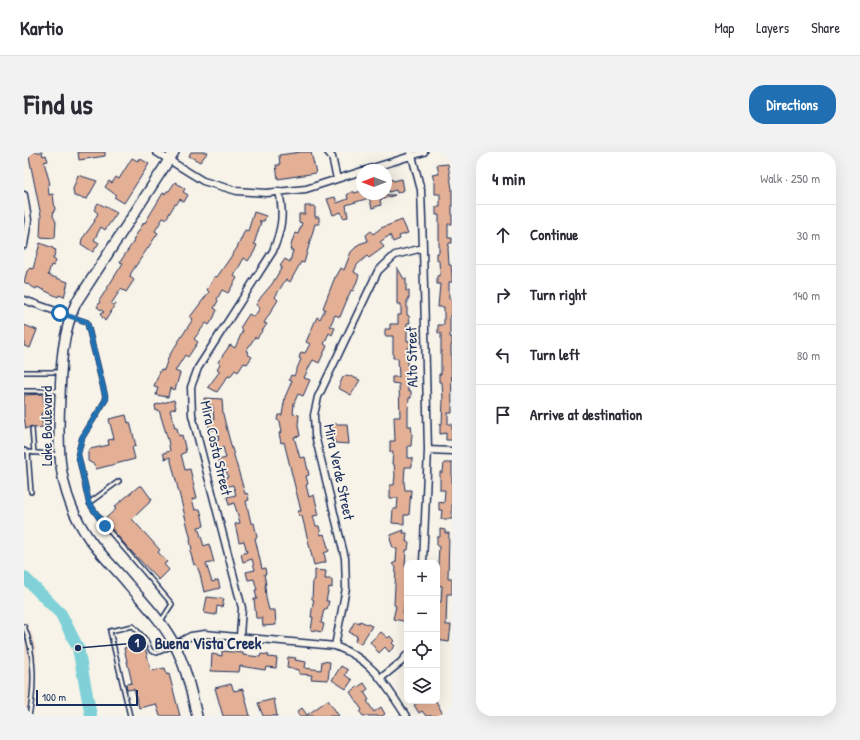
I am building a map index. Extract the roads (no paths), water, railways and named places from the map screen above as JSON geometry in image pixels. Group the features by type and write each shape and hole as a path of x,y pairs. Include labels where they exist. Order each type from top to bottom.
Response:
{"main road":[{"name":"Lake Boulevard","path":"174,152 76,303 70,316 62,353 59,455 62,479 78,521 91,541 160,623 174,645 189,685 197,716"}],"street":[{"path":"156,152 203,180 223,188 266,193 306,188 356,173"},
{"path":"328,152 332,157 338,179"},
{"path":"383,164 412,154 424,152"},
{"name":"Alto Street","path":"412,154 421,190 423,248 428,450 423,560"},
{"name":"Mira Costa Street","path":"240,636 242,608 192,415 191,387 198,368 274,251 281,231 282,219 279,191"},
{"path":"24,199 28,220 24,245"},
{"name":"Mira Verde Street","path":"335,646 346,588 345,558 315,435 314,415 318,397 378,271 395,255 423,248"},
{"path":"24,300 70,316"},
{"path":"428,450 452,451"},
{"path":"174,645 191,636 205,634 240,636 335,646 362,660 381,678 406,716"},
{"path":"381,678 404,658"}],"lane":[{"path":"70,316 87,322 106,399 82,438 78,454 89,503 105,526 172,604 160,623"},
{"path":"24,372 61,372"},
{"path":"24,390 60,392"},
{"path":"32,430 34,453"},
{"path":"24,450 34,453 59,455"},
{"path":"28,452 31,492"},
{"path":"89,503 119,481"},
{"path":"24,626 31,642 32,700 29,716"},
{"path":"130,716 110,631 133,626 146,640 151,651 157,653 174,645"}],"waterway":[{"path":"24,577 61,614 78,648 91,716"}],"place":[{"name":"Buena Vista Creek","path":"78,648"}]}
